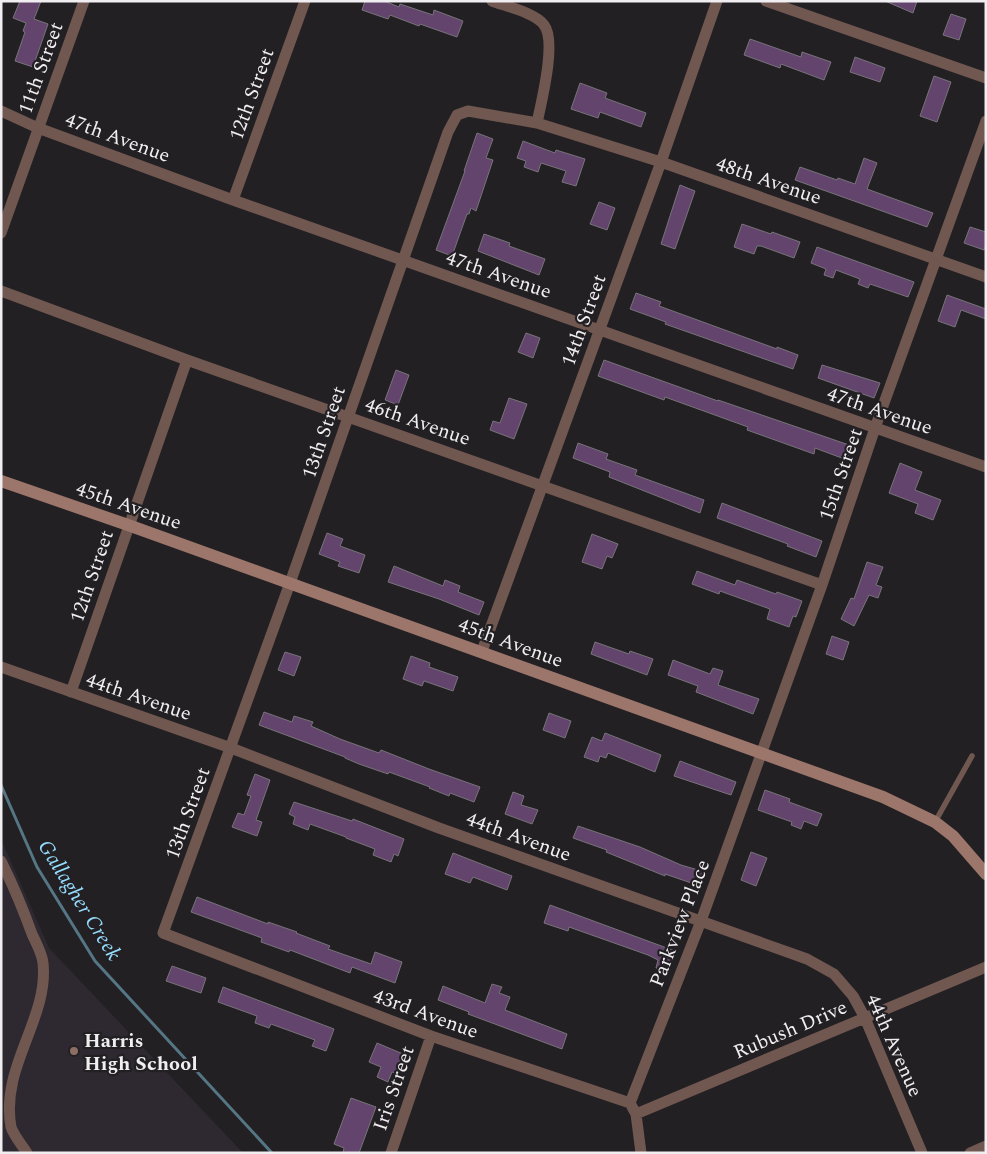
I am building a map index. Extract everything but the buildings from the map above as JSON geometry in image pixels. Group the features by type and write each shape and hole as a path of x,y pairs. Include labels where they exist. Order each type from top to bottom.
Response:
{"street":[{"name":"11th Street","path":"1,233 84,1"},
{"name":"12th Street","path":"232,200 305,1"},
{"path":"492,1 533,16 545,25 549,57 538,123"},
{"name":"14th Street","path":"482,651 661,162 717,1"},
{"path":"766,1 986,78"},
{"name":"47th Avenue","path":"1,111 38,128 232,200 986,467"},
{"name":"13th Street","path":"163,933 290,583 448,132 457,115 468,111 538,123"},
{"name":"15th Street","path":"761,754 822,585 875,428 986,121"},
{"name":"48th Avenue","path":"538,123 661,162 986,277"},
{"name":"46th Avenue","path":"1,291 187,360 822,585"},
{"name":"12th Street","path":"71,692 128,524 187,360"},
{"name":"45th Avenue","path":"1,481 128,524 883,797 935,822 953,836 986,874"},
{"name":"44th Avenue","path":"1,667 231,748 439,828 807,959 823,967 845,985 865,1018 922,1153"},
{"name":"Parkview Place","path":"630,1103 702,921 761,754"},
{"path":"1,861 14,886 43,962 42,987 30,1025 18,1046 7,1089 7,1104 11,1128 27,1153"},
{"name":"43rd Avenue","path":"163,933 431,1036 630,1103"},
{"name":"Rubush Drive","path":"636,1114 986,967"},
{"name":"Iris Street","path":"391,1153 431,1036"},
{"path":"630,1103 636,1114 641,1153"},
{"path":"970,1153 986,1146"}],"lane":[{"path":"935,822 972,756"}],"shaded area":[{"name":"Harris High School","path":"1,839 49,948 243,1153 1,1153"}],"waterway":[{"name":"Gallagher Creek","path":"1,785 37,867 95,961 272,1153"}],"place":[{"name":"Harris High School","path":"74,1051"}]}
